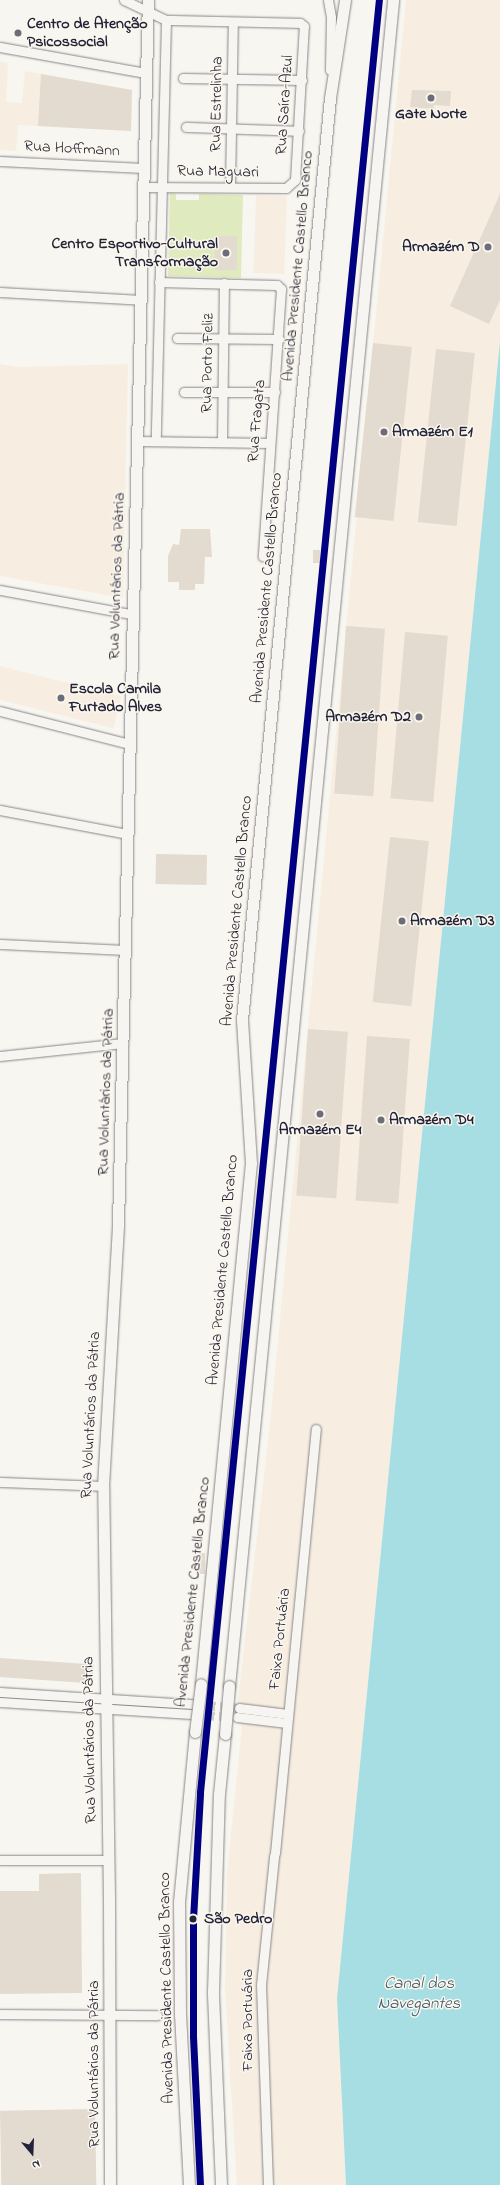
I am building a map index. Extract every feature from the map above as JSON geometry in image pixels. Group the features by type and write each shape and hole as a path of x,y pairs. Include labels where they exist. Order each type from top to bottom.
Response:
{"main road":[{"name":"Avenida Presidente Castello Branco","path":"189,2185 180,2015 179,1902 250,1163 242,1020 330,98 345,0"},
{"path":"221,2185 213,1984 219,1794 393,0"},
{"name":"Rua Voluntários da Pátria","path":"110,2185 109,1860 104,1703 103,1486 118,1224 126,950 131,614 138,441 143,168 148,5"}],"street":[{"path":"124,0 148,5 166,20 233,22"},
{"path":"328,0 331,17 330,98"},
{"path":"156,441 166,20"},
{"name":"Rua Saíra-Azul","path":"233,22 300,23 304,26 295,180 292,185"},
{"name":"Rua Estrelinha","path":"230,187 233,22"},
{"path":"0,47 146,73"},
{"path":"184,78 302,80"},
{"path":"186,127 298,131"},
{"name":"Rua Hoffmann","path":"0,161 143,168"},
{"name":"Rua Maguari","path":"143,187 292,185"},
{"path":"159,282 224,283"},
{"name":"Rua Fragata","path":"224,283 277,285 281,289 264,556"},
{"name":"Rua Porto Feliz","path":"222,442 224,283"},
{"path":"0,292 141,300"},
{"path":"177,338 279,339"},
{"path":"184,392 275,392"},
{"path":"138,441 270,443"},
{"path":"0,590 131,614"},
{"path":"0,711 129,744"},
{"path":"0,810 127,834"},
{"path":"0,944 126,950"},
{"path":"0,1056 123,1043"},
{"name":"Faixa Portuária","path":"268,2185 261,1985 316,1429"},
{"path":"0,1482 103,1486"},
{"path":"0,1692 192,1714"},
{"path":"0,1702 193,1704"},
{"path":"287,1723 238,1713 288,1714"},
{"path":"0,1860 109,1860"},
{"path":"0,2014 109,2016 157,2015"}],"shaded area":[{"path":"406,0 500,0 500,341 337,1998 346,2185 237,2185 225,1990 227,1874 242,1726 236,1717 270,1424"},
{"path":"0,61 8,63 6,102 22,103 25,71 132,90 131,131 18,125 16,151 0,150"},
{"path":"256,195 287,196 284,274 253,273"},
{"path":"0,364 18,367 128,364 123,598 0,576"},
{"name":"Escola Camila Furtado Alves","path":"0,666 121,696 113,728 0,700"}],"green space":[{"path":"170,193 176,194 176,200 199,200 199,194 243,195 241,278 168,276"}],"water":[{"name":"Canal dos Navegantes","path":"500,341 500,2185 346,2185 337,1998"}],"building":[{"path":"41,74 132,90 131,131 38,126"},
{"name":"Gate Norte","path":"412,90 451,91 450,106 434,105 434,109 410,107"},
{"name":"Armazém D","path":"500,194 500,300 489,324 450,306"},
{"name":"Centro Esportivo-Cultural Transformação","path":"215,236 237,236 237,270 215,270"},
{"name":"Armazém E1","path":"373,343 412,347 393,521 355,517"},
{"path":"436,349 475,353 457,526 418,522"},
{"path":"181,529 210,529 212,557 205,557 204,584 195,584 195,590 179,590 179,582 168,582 168,556 173,544 179,545"},
{"path":"313,550 320,550 320,563 313,563"},
{"path":"346,626 385,629 373,796 334,794"},
{"name":"Armazém D2","path":"405,632 448,636 433,802 390,798"},
{"name":"Armazém D3","path":"390,837 429,841 411,1006 373,1002"},
{"path":"156,854 207,855 206,885 155,884"},
{"name":"Armazém E4","path":"308,1029 348,1032 336,1198 296,1196"},
{"name":"Armazém D4","path":"367,1036 410,1039 398,1204 355,1201"},
{"path":"199,1553 205,1553 205,1574 199,1574"},
{"path":"0,1658 94,1665 92,1684 0,1677"},
{"path":"81,1873 82,1993 0,1994 0,1891 39,1891 39,1874"},
{"path":"95,2109 96,2185 1,2185 0,2111"}],"tunnel":[{"path":"193,1704 239,1708"},
{"path":"192,1714 232,1717"}],"transit line":[{"path":"200,2185 193,2035 193,1919 200,1792 379,0"}],"place":[{"name":"Centro de Atenção Psicossocial","path":"18,33"},
{"name":"Gate Norte","path":"431,98"},
{"name":"Armazém D","path":"488,247"},
{"name":"Centro Esportivo-Cultural Transformação","path":"226,253"},
{"name":"Armazém E1","path":"384,432"},
{"name":"Escola Camila Furtado Alves","path":"61,698"},
{"name":"Armazém D2","path":"419,717"},
{"name":"Armazém D3","path":"402,921"},
{"name":"Armazém E4","path":"320,1114"},
{"name":"Armazém D4","path":"381,1120"},
{"name":"São Pedro","path":"193,1919"}]}
